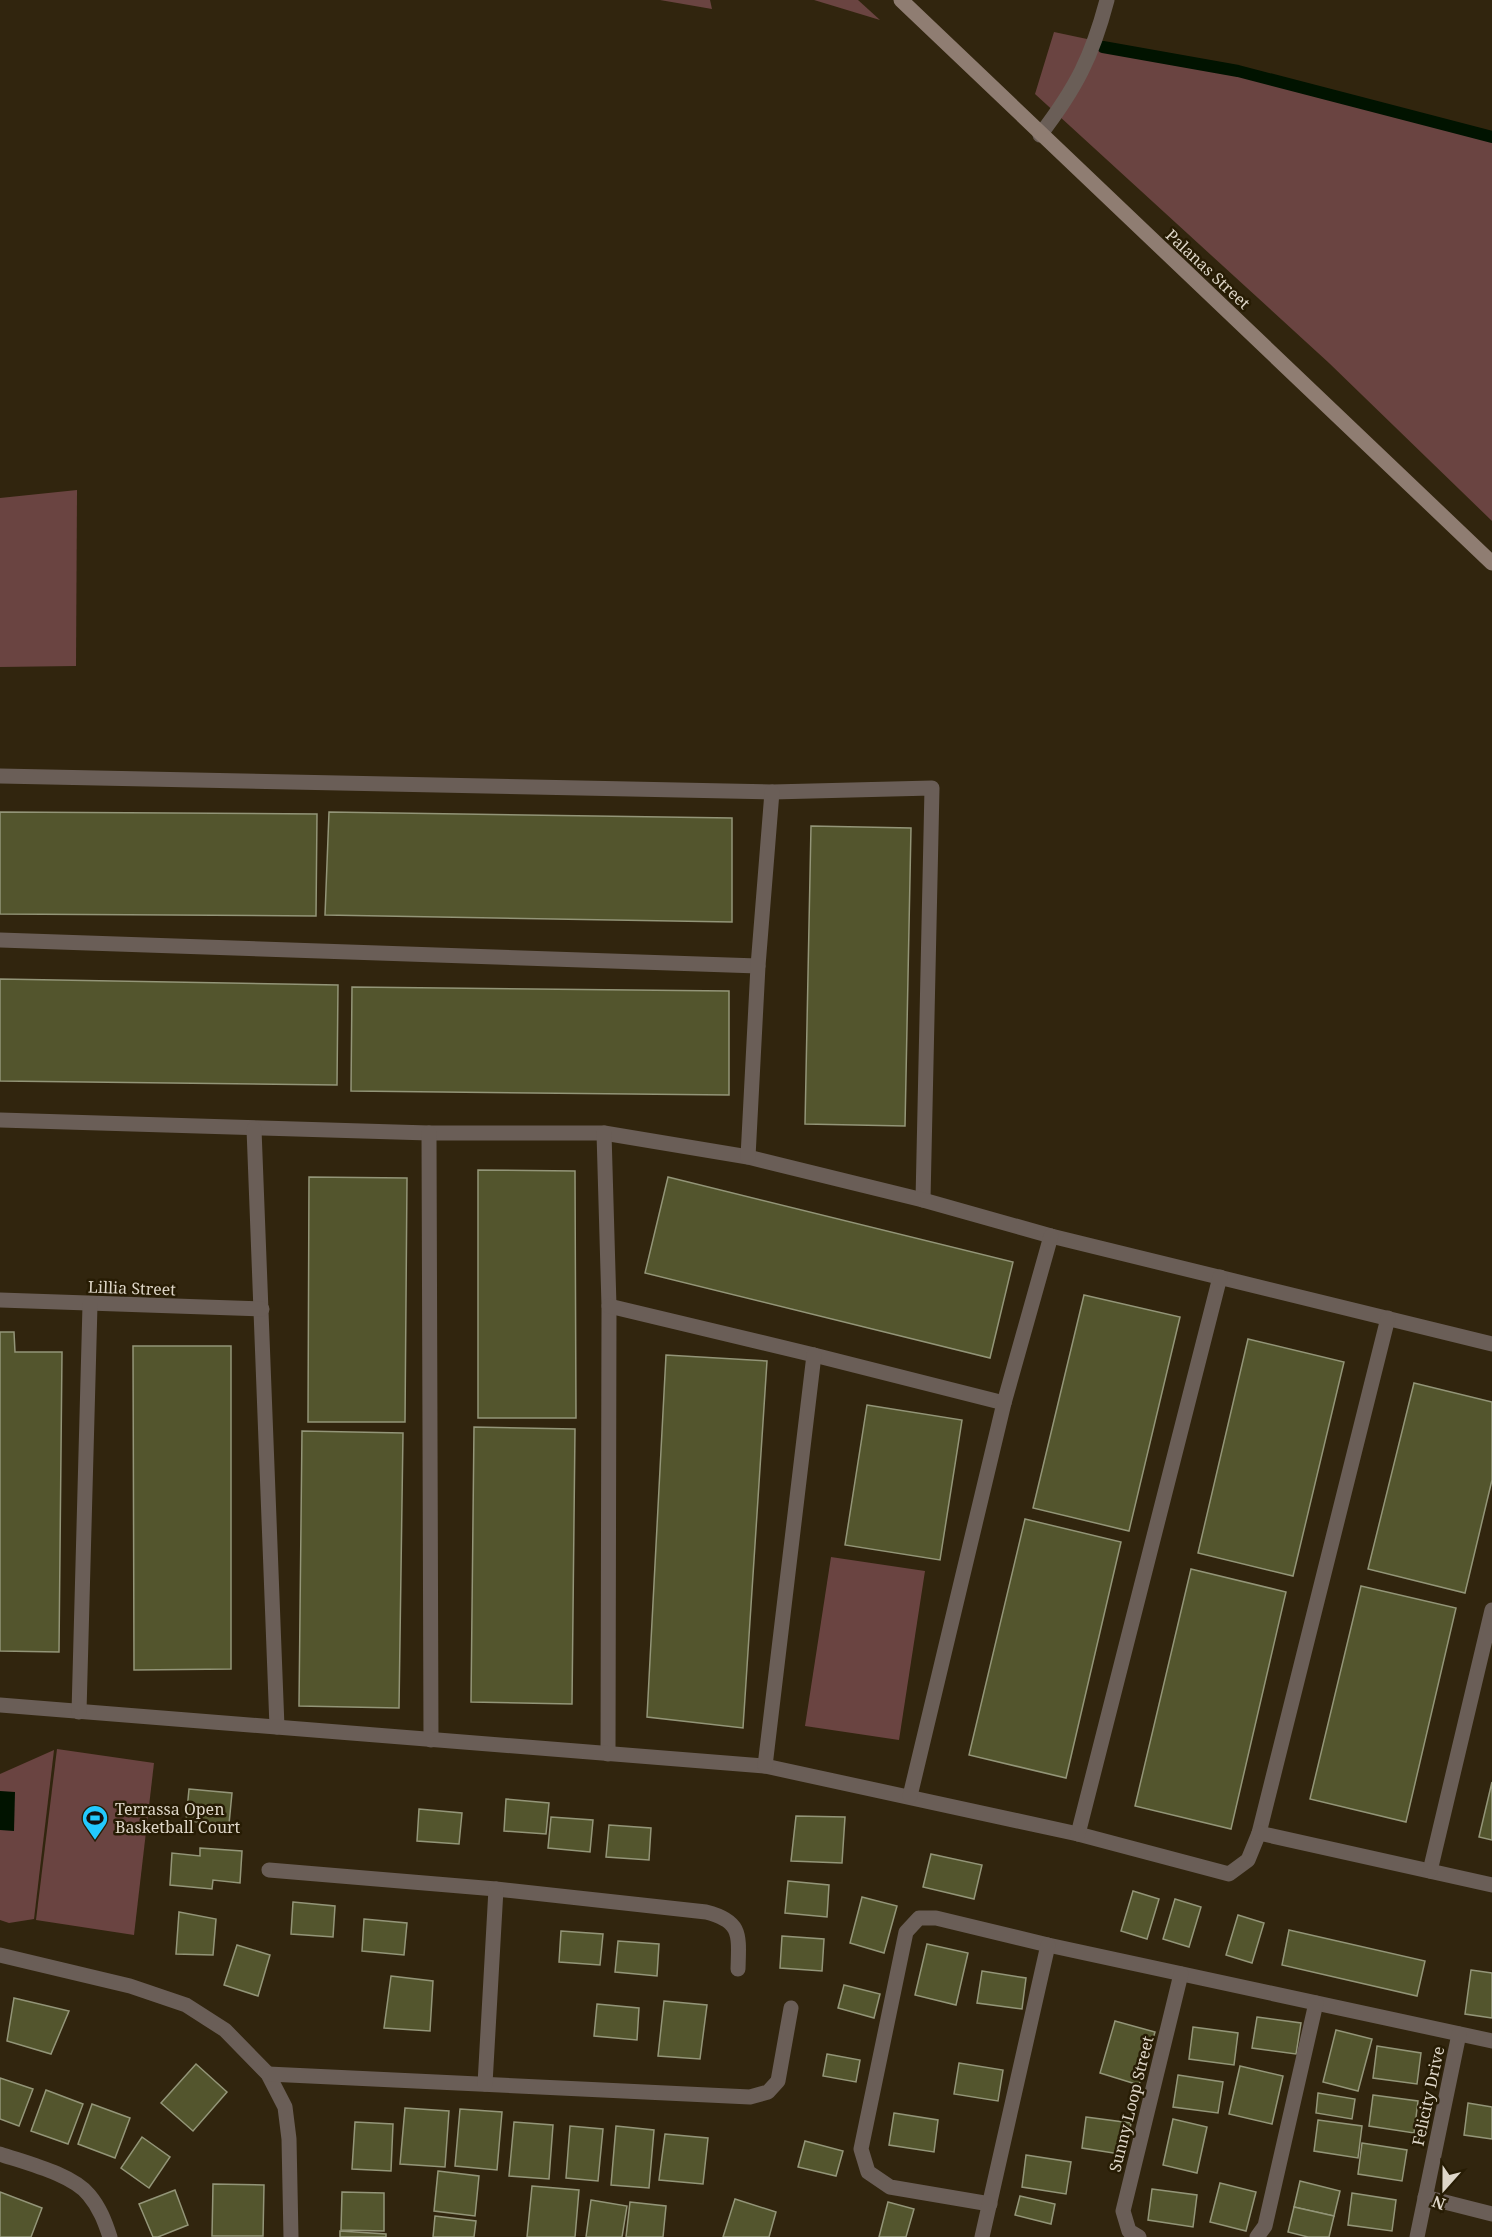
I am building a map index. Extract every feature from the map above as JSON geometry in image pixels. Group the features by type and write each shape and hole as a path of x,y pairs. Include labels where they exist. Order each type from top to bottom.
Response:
{"main road":[{"name":"Palanas Street","path":"901,0 1040,135 1492,563"}],"street":[{"path":"1040,135 1067,98 1083,70 1097,37 1107,0"},
{"path":"0,776 772,792 932,788 923,1200"},
{"path":"748,1157 758,966 772,792"},
{"path":"0,940 758,966"},
{"path":"0,1120 429,1133 604,1133 748,1157 923,1200 1051,1236 1492,1344"},
{"path":"254,1129 276,1727"},
{"path":"429,1133 431,1740"},
{"path":"604,1133 609,1306 608,1754"},
{"path":"910,1796 1004,1404 1051,1236"},
{"path":"1078,1834 1220,1277"},
{"name":"Lillia Street","path":"0,1300 90,1305 262,1309"},
{"path":"79,1712 90,1305"},
{"path":"609,1306 814,1354 1004,1404"},
{"path":"0,1705 765,1766 1078,1834 1229,1874 1248,1860 1259,1833 1388,1318"},
{"path":"765,1766 814,1354"},
{"path":"1430,1870 1492,1610"},
{"path":"1259,1833 1492,1885"},
{"path":"269,1870 496,1889 705,1912 721,1916 734,1925 739,1937 738,1969"},
{"path":"485,2084 496,1889"},
{"path":"990,2204 890,2187 868,2172 861,2150 906,1932 919,1918 936,1917 1048,1945 1492,2041"},
{"path":"982,2237 1048,1945"},
{"path":"0,1955 130,1986 186,2005 225,2031 268,2074 285,2107 289,2139 291,2237"},
{"name":"Sunny Loop Street","path":"1139,2237 1129,2231 1123,2211 1181,1974"},
{"path":"1257,2237 1265,2226 1316,2003"},
{"path":"268,2074 750,2097 768,2092 778,2081 791,2008"},
{"name":"Felicity Drive","path":"1417,2237 1460,2034"},
{"path":"0,2154 53,2173 73,2182 88,2193 103,2216 110,2237"},
{"path":"1425,2197 1492,2214"}],"shaded area":[{"path":"660,0 710,0 712,9"},
{"path":"814,0 858,0 880,20"},
{"path":"1054,32 1238,71 1492,137 1492,521 1329,363 1035,94"},
{"path":"77,490 76,666 0,667 0,498"},
{"path":"831,1557 925,1571 899,1740 805,1726"},
{"name":"Terrassa Open Basketball Court","path":"57,1749 154,1763 134,1935 36,1920"},
{"path":"54,1750 34,1919 9,1923 0,1920 0,1774"},
{"path":"0,1791 15,1792 14,1831 0,1830"}],"building":[{"path":"0,812 317,814 316,916 0,914"},
{"path":"329,812 732,818 732,922 325,915"},
{"path":"811,826 911,828 905,1126 805,1124"},
{"path":"0,979 338,985 337,1085 0,1081"},
{"path":"352,987 729,991 729,1095 351,1091"},
{"path":"478,1170 575,1171 576,1418 478,1418"},
{"path":"309,1177 407,1178 405,1422 308,1422"},
{"path":"668,1177 1013,1262 990,1358 645,1273"},
{"path":"1084,1295 1180,1317 1129,1531 1033,1508"},
{"path":"0,1332 14,1332 15,1352 62,1352 59,1652 0,1651"},
{"path":"1248,1339 1344,1362 1293,1576 1198,1553"},
{"path":"133,1346 231,1346 231,1669 134,1670"},
{"path":"666,1355 767,1361 743,1728 647,1717"},
{"path":"1414,1383 1492,1402 1492,1480 1465,1593 1368,1569"},
{"path":"867,1405 962,1420 940,1560 845,1545"},
{"path":"474,1427 575,1429 572,1704 471,1702"},
{"path":"302,1431 403,1433 399,1708 299,1706"},
{"path":"1025,1519 1121,1542 1066,1778 969,1755"},
{"path":"1191,1569 1286,1592 1231,1829 1135,1806"},
{"path":"1361,1586 1456,1608 1406,1822 1310,1799"},
{"path":"1492,1782 1492,1840 1479,1837"},
{"path":"189,1789 232,1793 229,1824 186,1821"},
{"path":"506,1799 549,1803 546,1834 504,1831"},
{"path":"419,1809 462,1813 459,1844 417,1841"},
{"path":"796,1816 845,1817 842,1863 791,1861"},
{"path":"551,1817 593,1820 590,1852 548,1848"},
{"path":"609,1825 651,1828 649,1860 606,1857"},
{"path":"200,1848 242,1851 240,1883 213,1880 212,1889 170,1885 172,1853 200,1856"},
{"path":"931,1854 982,1865 974,1899 923,1887"},
{"path":"788,1881 829,1885 827,1917 785,1913"},
{"path":"1133,1891 1159,1899 1147,1939 1121,1931"},
{"path":"862,1897 897,1906 884,1953 850,1943"},
{"path":"1175,1899 1201,1907 1189,1947 1163,1939"},
{"path":"293,1902 335,1906 333,1937 291,1934"},
{"path":"179,1912 216,1919 213,1955 176,1954"},
{"path":"1238,1915 1264,1923 1252,1963 1226,1955"},
{"path":"364,1919 407,1923 404,1955 362,1951"},
{"path":"1289,1930 1425,1961 1417,1996 1282,1965"},
{"path":"561,1931 603,1934 600,1965 559,1962"},
{"path":"782,1936 824,1939 822,1971 780,1968"},
{"path":"618,1941 659,1944 657,1976 615,1972"},
{"path":"927,1944 968,1953 956,2005 915,1995"},
{"path":"237,1945 270,1955 258,1996 224,1985"},
{"path":"1471,1970 1492,1973 1492,2018 1465,2014"},
{"path":"982,1971 1026,1978 1022,2009 977,2003"},
{"path":"391,1976 433,1981 430,2031 384,2028"},
{"path":"844,1985 880,1994 874,2018 838,2008"},
{"path":"14,1998 69,2011 51,2054 7,2041"},
{"path":"664,2001 707,2005 700,2059 658,2056"},
{"path":"597,2004 639,2008 637,2040 594,2036"},
{"path":"1257,2017 1301,2023 1296,2054 1252,2048"},
{"path":"1115,2021 1155,2032 1139,2085 1100,2073"},
{"path":"1193,2027 1238,2033 1234,2065 1189,2059"},
{"path":"1336,2030 1372,2039 1358,2091 1323,2082"},
{"path":"1377,2046 1421,2053 1417,2084 1373,2078"},
{"path":"827,2054 860,2060 856,2082 823,2076"},
{"path":"959,2063 1003,2070 998,2101 954,2094"},
{"path":"196,2064 227,2092 193,2131 161,2103"},
{"path":"1240,2066 1283,2076 1272,2124 1229,2114"},
{"path":"1178,2075 1223,2082 1218,2113 1173,2107"},
{"path":"0,2078 33,2089 19,2126 0,2119"},
{"path":"46,2090 83,2104 68,2144 31,2131"},
{"path":"1318,2093 1355,2099 1352,2119 1316,2113"},
{"path":"1373,2095 1418,2101 1414,2133 1369,2126"},
{"path":"1468,2103 1492,2107 1492,2139 1464,2135"},
{"path":"92,2104 130,2118 115,2158 78,2144"},
{"path":"405,2108 449,2111 445,2167 400,2164"},
{"path":"460,2109 502,2112 497,2170 455,2166"},
{"path":"894,2113 938,2120 934,2152 889,2145"},
{"path":"1086,2117 1131,2123 1126,2155 1082,2148"},
{"path":"1173,2119 1207,2127 1197,2173 1163,2165"},
{"path":"1318,2120 1362,2126 1358,2158 1314,2151"},
{"path":"355,2122 393,2124 391,2171 352,2169"},
{"path":"514,2122 553,2125 549,2179 509,2176"},
{"path":"570,2126 603,2129 598,2181 566,2178"},
{"path":"616,2126 654,2130 649,2188 611,2185"},
{"path":"665,2134 708,2138 703,2184 659,2180"},
{"path":"142,2137 170,2157 149,2188 121,2168"},
{"path":"805,2141 843,2151 836,2176 798,2167"},
{"path":"1362,2143 1407,2150 1402,2181 1358,2174"},
{"path":"1026,2155 1071,2162 1066,2194 1022,2187"},
{"path":"438,2171 479,2176 475,2216 434,2211"},
{"path":"1300,2181 1340,2191 1334,2216 1294,2207"},
{"path":"1220,2183 1256,2192 1246,2231 1210,2222"},
{"path":"213,2184 264,2185 263,2236 212,2236"},
{"path":"532,2186 579,2190 575,2237 527,2237"},
{"path":"1152,2189 1197,2195 1193,2227 1148,2220"},
{"path":"175,2190 188,2225 153,2237 139,2204"},
{"path":"0,2192 42,2208 31,2237 0,2237"},
{"path":"342,2192 384,2193 384,2231 341,2230"},
{"path":"1352,2193 1396,2200 1392,2231 1348,2225"},
{"path":"1020,2196 1055,2204 1051,2224 1015,2215"},
{"path":"735,2199 776,2212 769,2237 723,2237"},
{"path":"591,2200 627,2206 622,2237 586,2237"},
{"path":"630,2202 666,2206 663,2237 626,2237"},
{"path":"888,2202 914,2209 906,2237 879,2237"},
{"path":"1294,2207 1334,2216 1329,2237 1308,2237 1288,2232"},
{"path":"435,2216 476,2221 474,2237 433,2237"},
{"path":"340,2231 386,2234 386,2237 340,2237"}],"waterway":[{"path":"1103,47 1238,71 1492,137"}],"place":[{"name":"Terrassa Open Basketball Court","path":"95,1841"}]}
